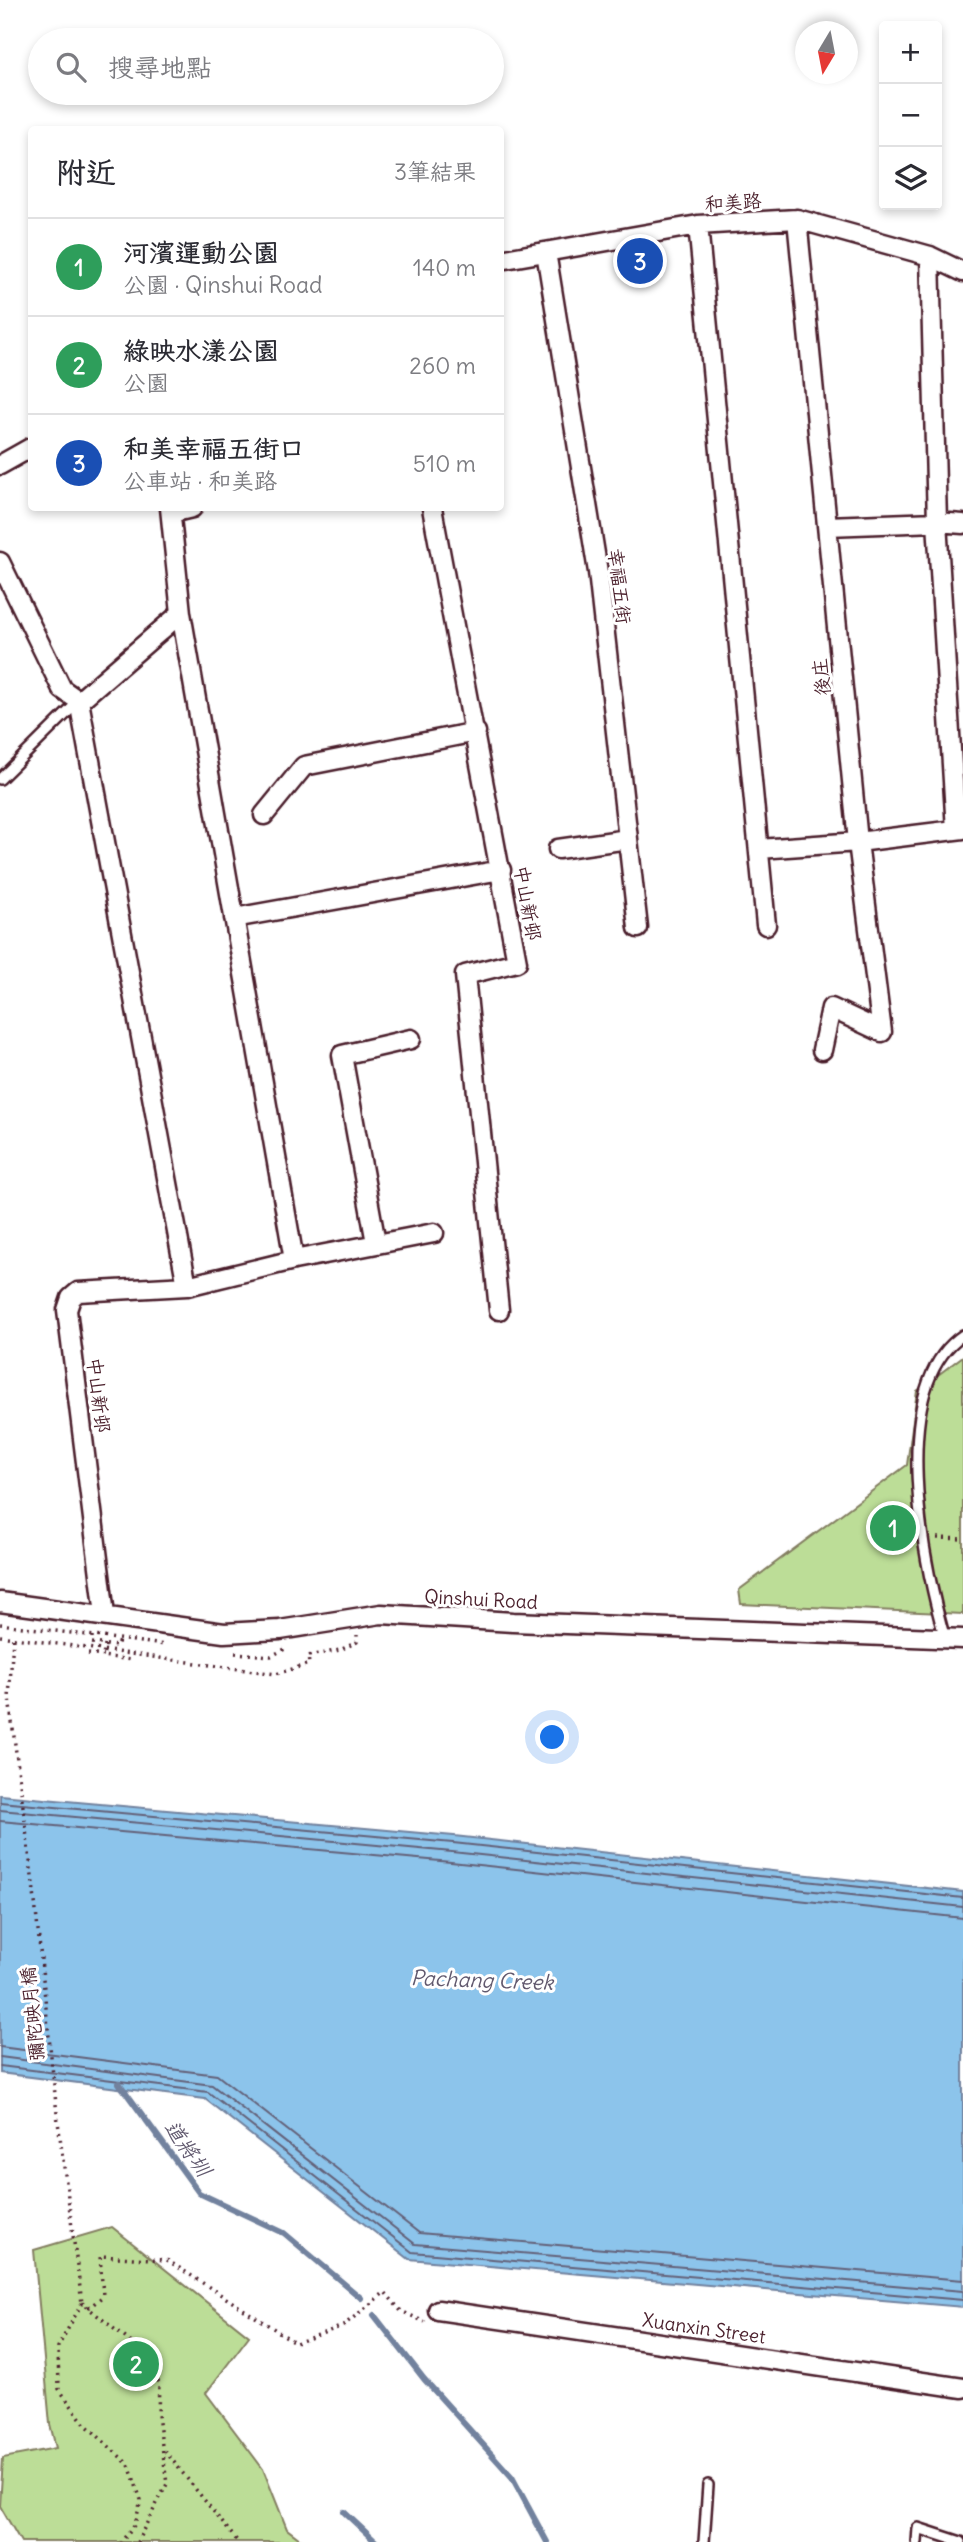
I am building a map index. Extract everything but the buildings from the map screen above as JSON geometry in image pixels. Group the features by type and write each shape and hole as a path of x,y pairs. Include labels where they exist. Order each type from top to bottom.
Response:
{"street":[{"name":"和美路","path":"504,259 698,225 797,219 930,256 963,272"},
{"name":"後庄","path":"797,219 858,842 882,1032 831,1008 822,1050"},
{"path":"698,225 766,925"},
{"name":"幸福五街","path":"546,252 598,572 638,928"},
{"path":"759,849 858,842 960,830 937,522 930,256"},
{"path":"0,465 28,449"},
{"path":"170,511 181,613 295,1260"},
{"name":"中山新邨","path":"433,511 517,962 465,975 499,1310"},
{"path":"827,526 937,522 963,524"},
{"path":"0,562 62,689 79,701 187,1286"},
{"path":"79,701 181,613"},
{"path":"264,815 304,766 476,732"},
{"path":"558,849 628,839"},
{"path":"234,918 501,870"},
{"path":"376,1243 342,1055 411,1039"},
{"name":"中山新邨","path":"105,1615 67,1310 71,1298 78,1292 187,1286 295,1260 434,1233"},
{"name":"Qinshui Road","path":"0,1602 224,1633 280,1630 381,1614 513,1622 954,1639"},
{"name":"Xuanxin Street","path":"438,2310 963,2388"}],"lane":[{"path":"0,779 79,701"},
{"path":"954,1639 937,1610 916,1485 918,1429 927,1391 938,1364 963,1335"},
{"path":"704,2542 708,2485"},
{"path":"917,2542 918,2528 961,2542"}],"path":[{"path":"923,1536 963,1539"},
{"path":"0,1624 171,1646"},
{"path":"345,1637 363,1634"},
{"path":"0,1636 276,1674 309,1664 308,1656 340,1650 357,1642 357,1635"},
{"path":"92,1636 92,1643 105,1645 117,1646 119,1640"},
{"name":"彌陀映月橋","path":"13,1638 9,1698 34,1892 57,2115 82,2303"},
{"path":"233,1652 271,1656 295,1643"},
{"path":"103,1656 105,1645"},
{"path":"88,1654 131,1660"},
{"path":"82,2303 90,2307 103,2296 100,2256 167,2260 296,2343 343,2326 385,2292 401,2311 424,2323 438,2310"},
{"path":"82,2303 139,2349 159,2383 158,2415 167,2484 136,2542"},
{"path":"82,2303 58,2347 59,2389 84,2423 129,2465 141,2500 135,2524 121,2542"},
{"path":"164,2450 238,2542"}],"green space":[{"path":"963,1356 963,1614 741,1604 739,1590 907,1465 917,1391"},
{"path":"112,2227 249,2336 206,2393 263,2469 287,2529 304,2542 21,2542 0,2506 3,2458 56,2448 50,2424 34,2250"}],"water":[{"name":"Pachang Creek","path":"0,1795 454,1836 963,1892 963,2307 409,2259 205,2099 0,2073"}],"waterway":[{"name":"道將圳","path":"119,2083 199,2193 284,2233 361,2298"},
{"name":"道將圳","path":"374,2315 424,2379 512,2477 547,2542"},
{"path":"344,2512 376,2542"}],"place":[{"name":"和美幸福五街口","path":"640,261"},
{"name":"河濱運動公園","path":"893,1528"},
{"name":"綠映水漾公園","path":"136,2364"}]}
